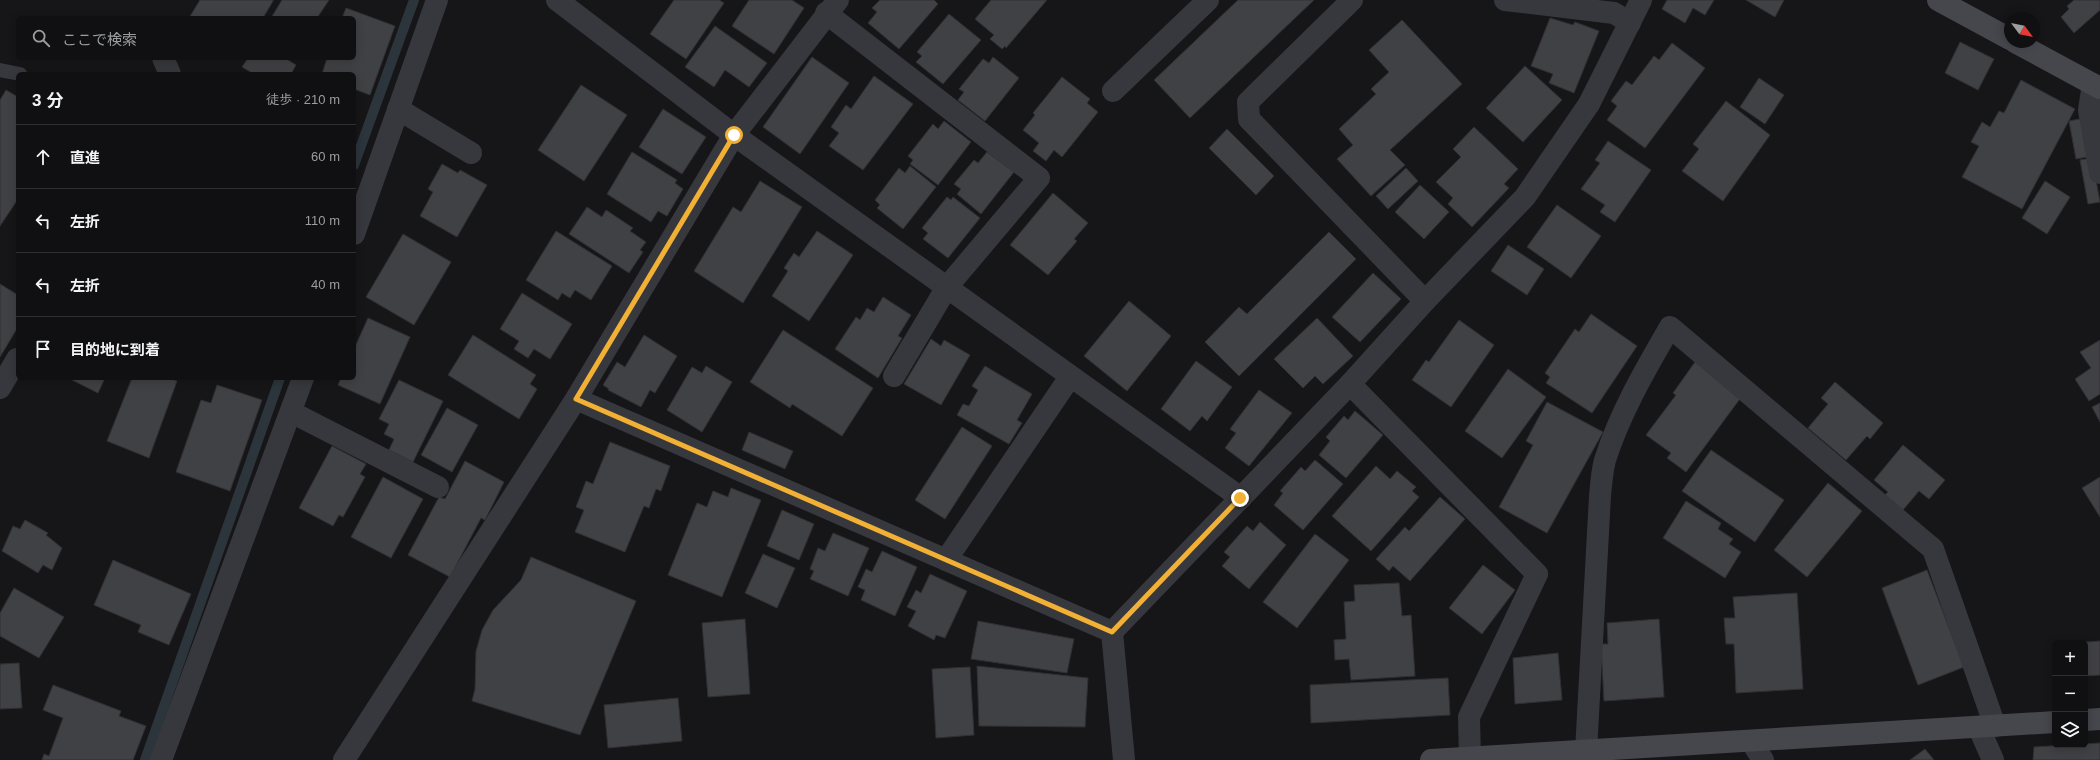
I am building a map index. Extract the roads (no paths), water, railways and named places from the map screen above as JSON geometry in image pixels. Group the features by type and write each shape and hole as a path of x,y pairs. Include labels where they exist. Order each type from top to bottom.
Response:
{"street":[{"path":"356,228 437,0"},
{"path":"557,0 734,135 948,287 1070,377 1240,498"},
{"path":"1113,91 1208,0"},
{"path":"1352,0 1248,102 1249,119 1425,301"},
{"path":"1504,0 1614,13 1630,23"},
{"path":"1124,760 1112,632 1350,384 1425,301 1525,197 1589,104 1641,0"},
{"path":"1938,0 2004,36"},
{"path":"344,760 576,399 734,135 832,7 1040,178 948,287 894,376"},
{"path":"2026,48 2096,86 2089,110 2100,173"},
{"path":"164,60 169,72"},
{"path":"398,109 471,153"},
{"path":"1586,751 1600,496 1605,461 1620,422 1640,379 1670,327 1933,549 1987,727 1993,760"},
{"path":"0,388 16,361"},
{"path":"946,560 1070,377"},
{"path":"161,760 302,380"},
{"path":"1350,384 1537,574 1469,717 1470,758"},
{"path":"576,399 1112,632"},
{"path":"291,412 438,487"},
{"path":"2088,720 2100,719"},
{"path":"1431,760 2052,722"},
{"path":"1751,741 1763,760"}],"lane":[{"path":"0,70 16,73"}],"waterway":[{"path":"356,160 414,0"},
{"path":"145,760 279,380"}]}
